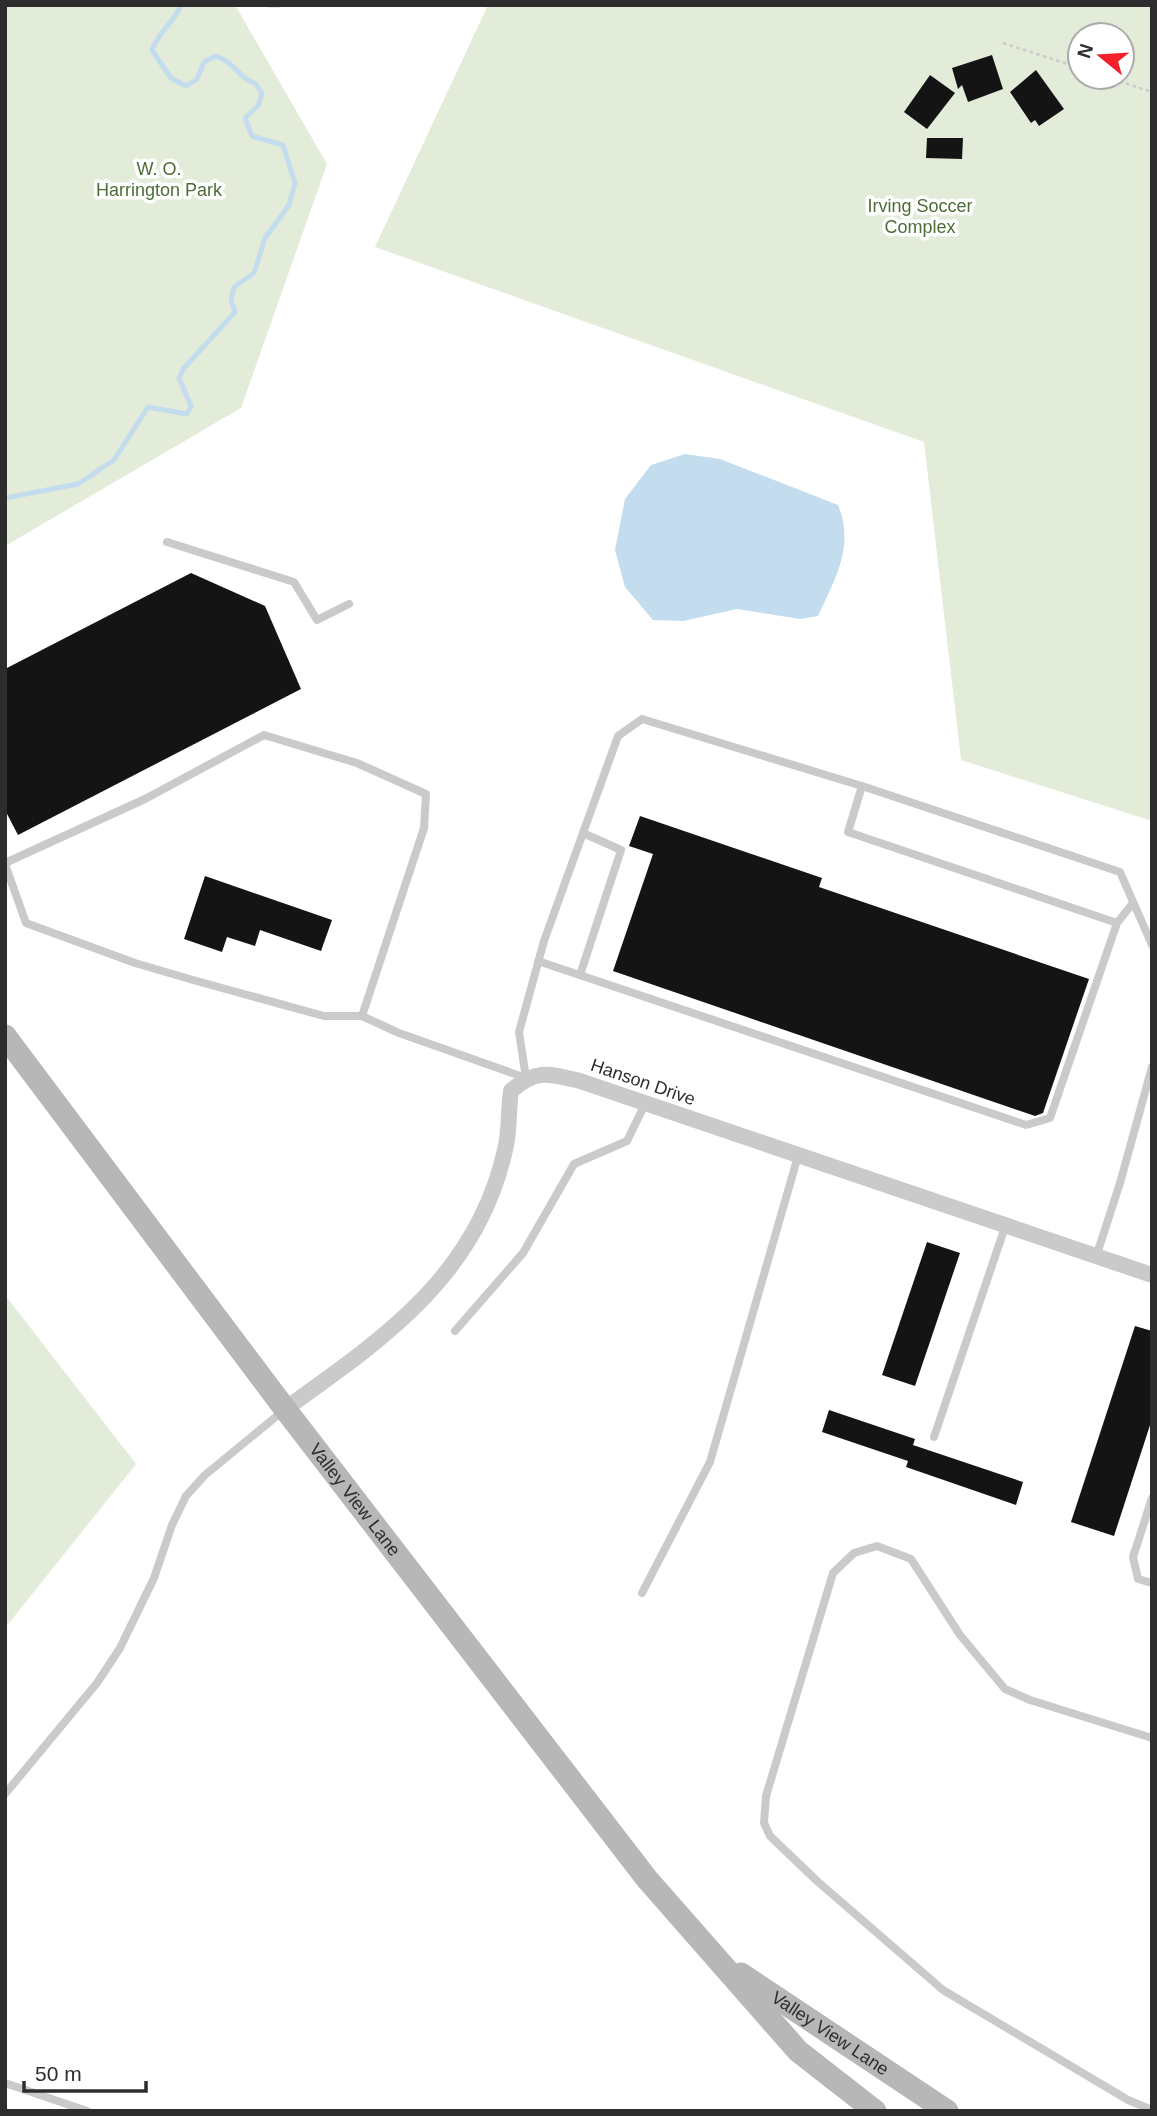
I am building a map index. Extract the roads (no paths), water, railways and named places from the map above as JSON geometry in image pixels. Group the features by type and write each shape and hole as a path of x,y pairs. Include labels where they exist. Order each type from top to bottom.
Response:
{"main road":[{"name":"Valley View Lane","path":"5,1036 285,1409 647,1878 798,2051 875,2111"},
{"name":"Valley View Lane","path":"713,1954 947,2111"}],"street":[{"name":"Hanson Drive","path":"526,1078 547,1073 1152,1275"},
{"path":"285,1409 364,1353 430,1295 477,1226 506,1148 511,1091 526,1078"}],"lane":[{"path":"167,542 294,582 317,620 349,604"},
{"path":"362,1016 424,828 426,794 357,763 264,736 145,799 5,864 26,923 135,963 219,988 324,1016 362,1016 398,1033 526,1078 519,1032 538,961 618,736 642,719 698,733 1120,872 1152,945"},
{"path":"862,786 848,832 1117,923"},
{"path":"580,975 621,850 583,833"},
{"path":"538,961 1026,1125 1050,1118 1117,923 1133,903"},
{"path":"1096,1257 1120,1183 1152,1067"},
{"path":"455,1331 523,1253 573,1164 627,1141 645,1104"},
{"path":"642,1592 710,1462 798,1156"},
{"path":"934,1437 1005,1227"},
{"path":"5,1794 97,1683 120,1648 154,1578 172,1525 186,1496 246,1438 285,1409"},
{"path":"1152,1498 1133,1557 1138,1578 1152,1583"},
{"path":"1152,1738 1030,1700 1005,1689 960,1635 911,1559 877,1546 854,1553 833,1573 766,1796 764,1823 770,1836 817,1881 943,1990 1128,2100 1152,2110"},
{"path":"5,2083 87,2111"}],"water":[{"path":"685,454 720,459 838,505 843,520 844,548 841,562 818,616 800,619 737,609 683,621 653,620 625,587 615,550 625,499 651,465"}],"waterway":[{"path":"5,498 78,484 114,460 148,407 187,414 191,406 179,378 184,368 235,312 231,300 234,287 254,273 265,238 289,205 295,183 283,145 252,136 245,118 258,106 262,94 256,84 216,56 204,62 197,79 186,86 171,78 152,50 181,5"},
{"path":"268,5 279,5"}],"park label":[{"name":"W. O. Harrington Park","path":"159,179"},
{"name":"Irving Soccer Complex","path":"920,216"}]}
